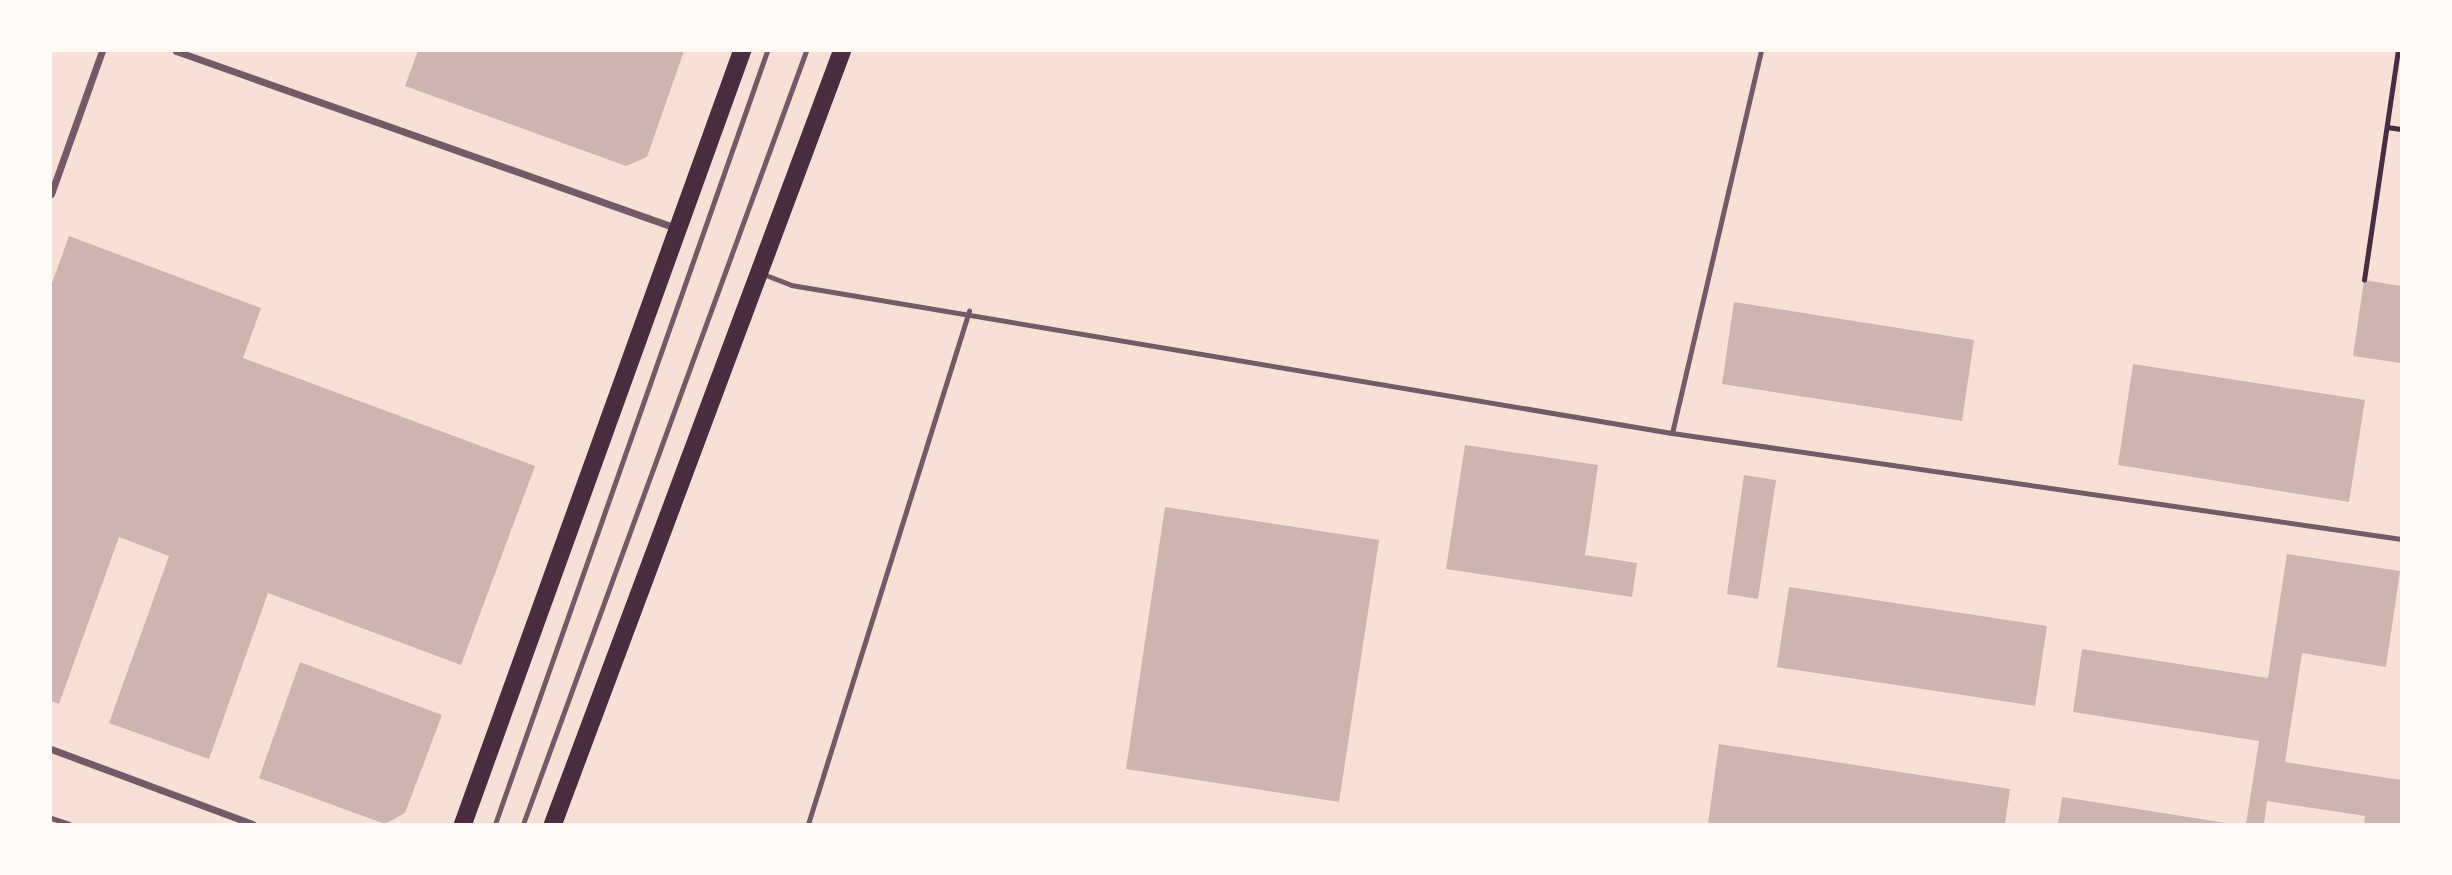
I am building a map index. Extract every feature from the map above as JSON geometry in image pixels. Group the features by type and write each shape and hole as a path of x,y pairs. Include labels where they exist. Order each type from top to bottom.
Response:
{"main road":[{"path":"463,824 741,51"},
{"path":"552,824 763,274 842,51"}],"street":[{"path":"51,194 102,51"},
{"path":"176,51 678,229"},
{"path":"51,749 253,824"}],"lane":[{"path":"495,824 767,51"},
{"path":"523,824 806,51"},
{"path":"1672,433 1761,51"},
{"path":"763,274 791,285 969,311 1672,433 2401,539"},
{"path":"808,824 969,311"},
{"path":"51,818 69,824"}],"path":[{"path":"2364,280 2398,51"},
{"path":"2387,127 2401,129"}],"building":[{"path":"418,51 684,51 647,157 626,166 405,86"},
{"path":"69,236 261,308 243,358 535,466 461,665 268,593 209,759 109,723 169,556 119,537 59,704 51,701 51,286"},
{"path":"2364,280 2401,286 2401,363 2353,356"},
{"path":"1734,302 1974,340 1962,421 1722,384"},
{"path":"2133,364 2365,400 2349,502 2118,465"},
{"path":"1465,445 1598,465 1585,555 1637,563 1632,597 1446,569"},
{"path":"1744,475 1776,480 1758,599 1727,594"},
{"path":"1165,507 1379,540 1339,802 1126,769"},
{"path":"2287,554 2400,571 2386,667 2302,653 2285,762 2401,780 2401,824 2364,824 2365,816 2267,801 2264,824 2246,824 2259,741 2073,712 2082,649 2268,678"},
{"path":"1789,587 2047,626 2035,706 1777,667"},
{"path":"300,662 442,715 405,813 385,824 259,778"},
{"path":"1719,744 2010,789 2005,824 1708,824"},
{"path":"2062,797 2226,823 2226,824 2058,824"}]}
